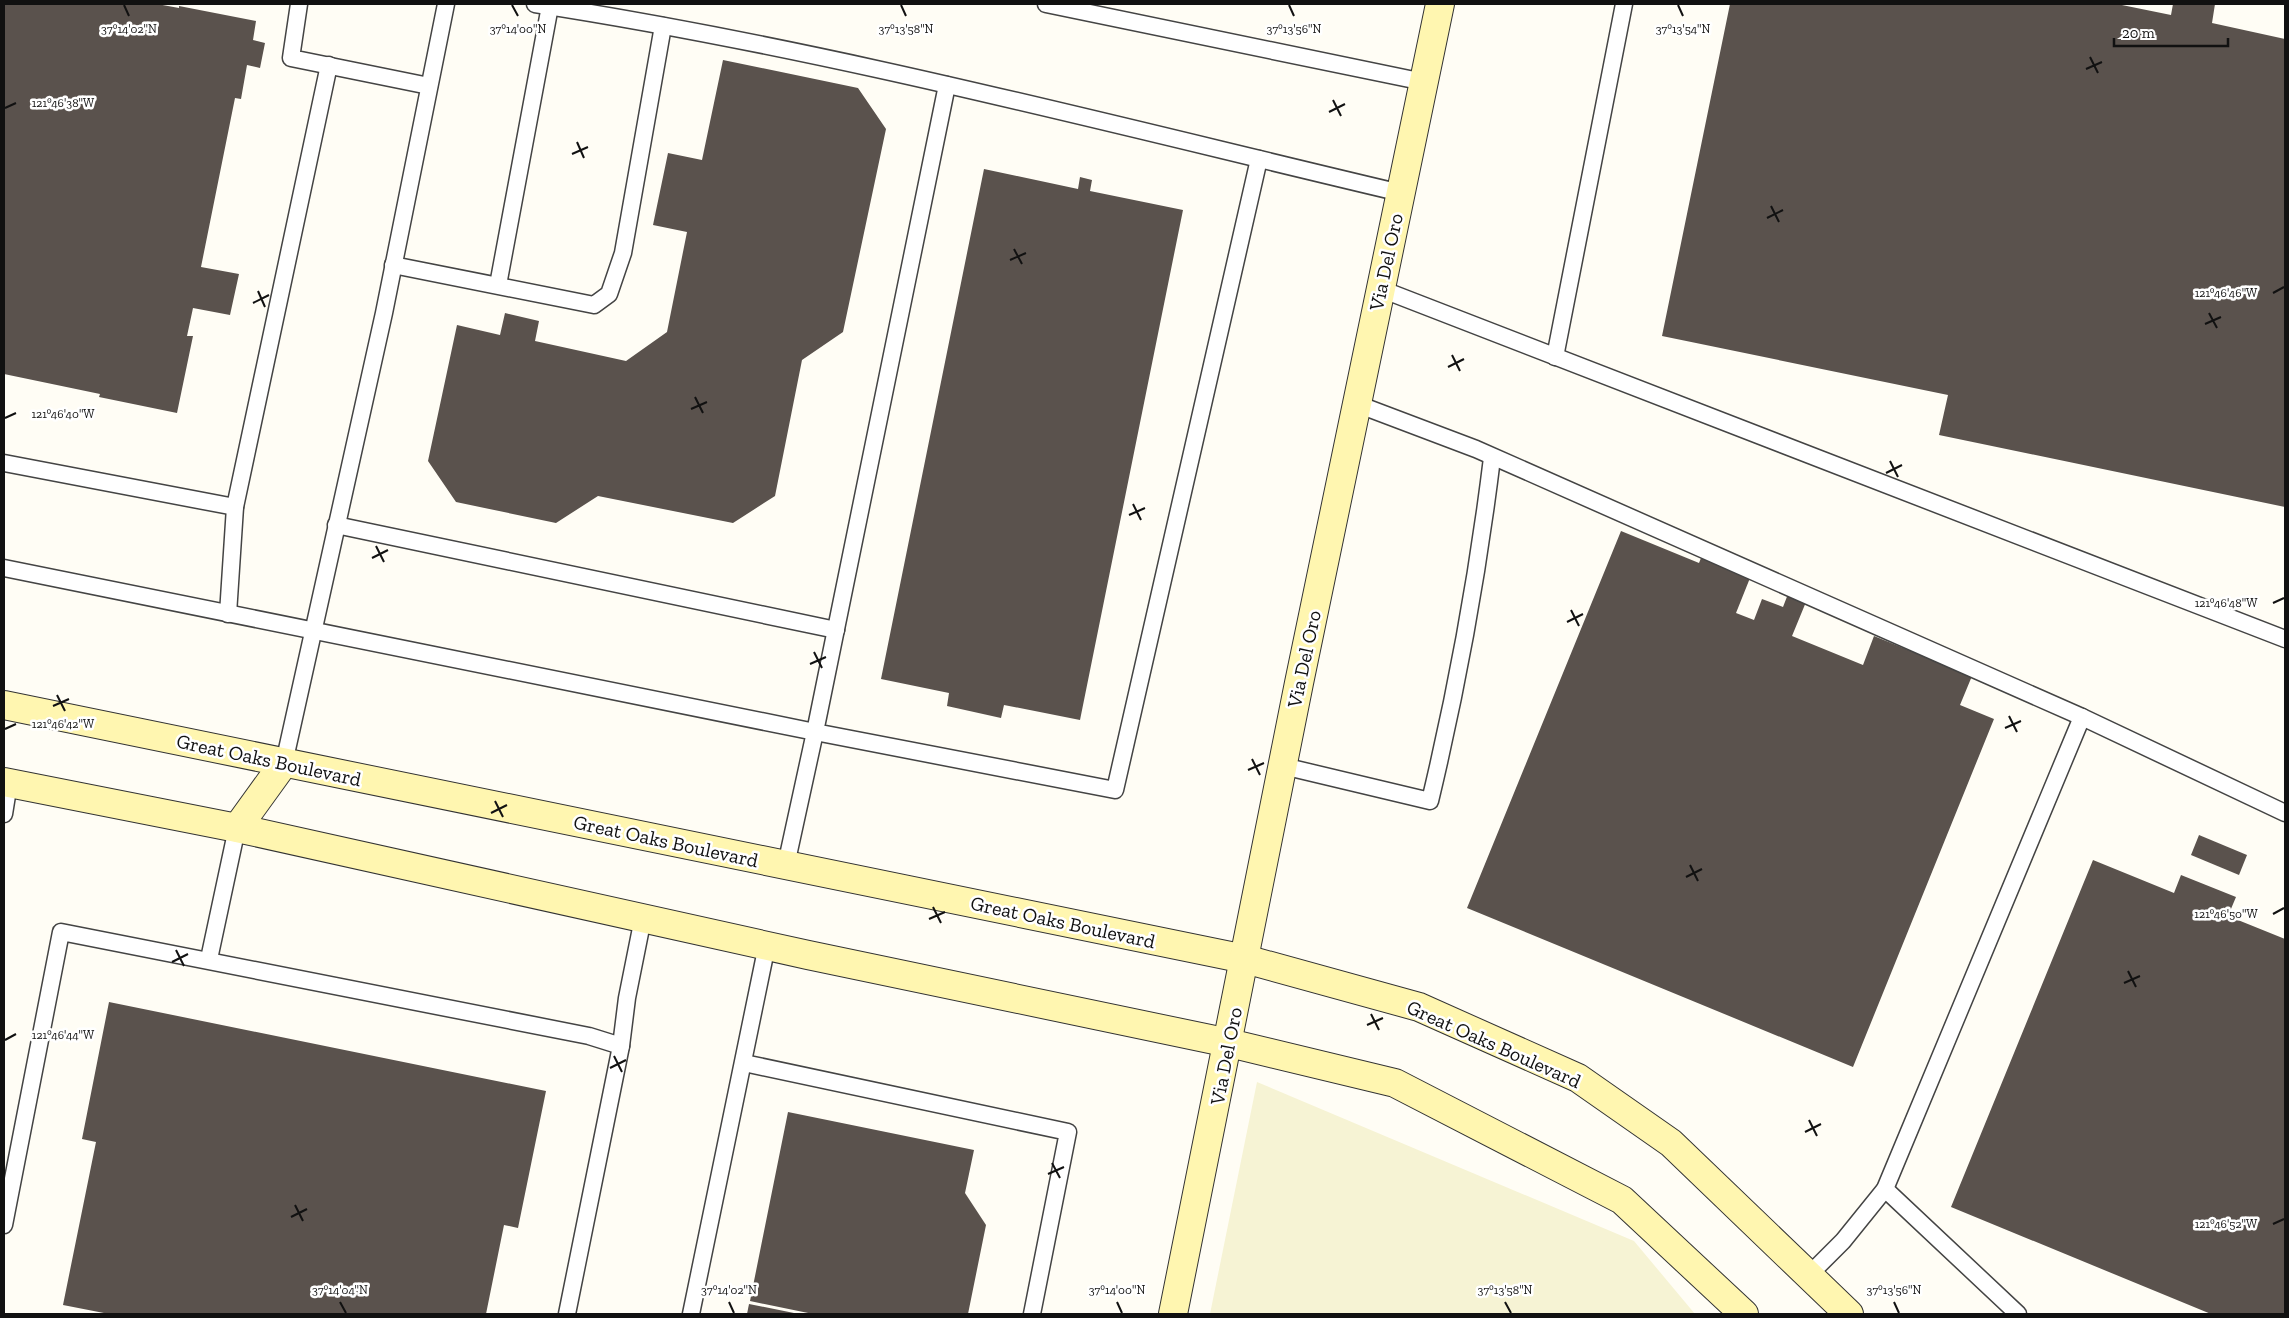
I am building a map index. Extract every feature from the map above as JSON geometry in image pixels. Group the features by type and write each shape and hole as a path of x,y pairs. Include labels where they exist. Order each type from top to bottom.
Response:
{"main road":[{"name":"Via Del Oro","path":"1173,1314 1229,1043 1283,766 1440,4"},
{"name":"Great Oaks Boulevard","path":"4,706 1245,959 1419,1006 1578,1078 1671,1143 1849,1314"},
{"path":"237,828 284,763"},
{"path":"7,783 237,828 767,945 1229,1043 1395,1083 1622,1200 1744,1314"}],"lane":[{"path":"299,4 291,58 429,86"},
{"path":"284,763 393,265 446,4"},
{"path":"1046,4 1424,82"},
{"path":"1555,357 1624,4"},
{"path":"498,285 542,5 663,26 947,85 1401,193"},
{"path":"393,265 594,305 609,294 623,253 663,26"},
{"path":"228,614 234,507 329,65"},
{"path":"786,865 815,732 947,85"},
{"path":"4,568 815,732 1114,790 1258,159"},
{"path":"1381,289 2285,640"},
{"path":"1357,404 1476,449 1492,458 2082,717 2285,813"},
{"path":"1283,766 1430,801 1447,729 1485,512 1492,458"},
{"path":"4,463 234,507"},
{"path":"336,525 836,630"},
{"path":"1809,1275 1843,1241 1885,1189 2082,717"},
{"path":"4,814 7,783"},
{"path":"209,960 237,828"},
{"path":"567,1314 621,1046 627,998 643,918"},
{"path":"4,1225 60,932 589,1036 621,1046"},
{"path":"691,1314 767,945"},
{"path":"744,1063 1068,1132 1032,1314"},
{"path":"1885,1189 2018,1314"}],"shaded area":[{"path":"1257,1082 1634,1241 1695,1314 1210,1314"}],"building":[{"path":"4,4 157,4 179,8 179,6 256,21 253,40 265,43 260,68 247,65 241,99 235,98 201,267 239,274 230,315 193,308 187,336 193,336 177,413 99,397 100,394 4,374"},
{"path":"1730,4 2117,4 2171,15 2173,4 2215,4 2212,23 2285,39 2285,507 1939,435 1948,395 1662,336"},
{"path":"723,60 858,88 886,129 843,332 802,360 775,496 733,523 598,496 556,523 456,502 428,461 457,325 500,335 505,313 539,321 535,341 626,361 667,332 687,232 653,225 668,153 702,160"},
{"path":"984,169 1078,189 1080,177 1092,180 1090,191 1183,210 1080,720 1004,705 1001,718 947,706 949,693 881,679"},
{"path":"1621,531 1699,563 1701,558 1750,578 1736,613 1754,620 1762,599 1783,607 1788,594 1806,602 1792,636 1863,665 1874,636 1972,676 1960,705 1994,719 1853,1067 1467,908"},
{"path":"2199,835 2247,855 2239,875 2191,855"},
{"path":"2093,860 2174,893 2181,875 2236,897 2228,916 2285,939 2285,1314 2211,1314 1951,1207"},
{"path":"109,1002 546,1091 518,1228 504,1225 486,1314 109,1314 63,1305 96,1142 82,1139"},
{"path":"788,1112 974,1150 965,1193 986,1225 968,1314 813,1314 750,1301"},
{"path":"749,1304 794,1313 794,1314 747,1314"}]}
